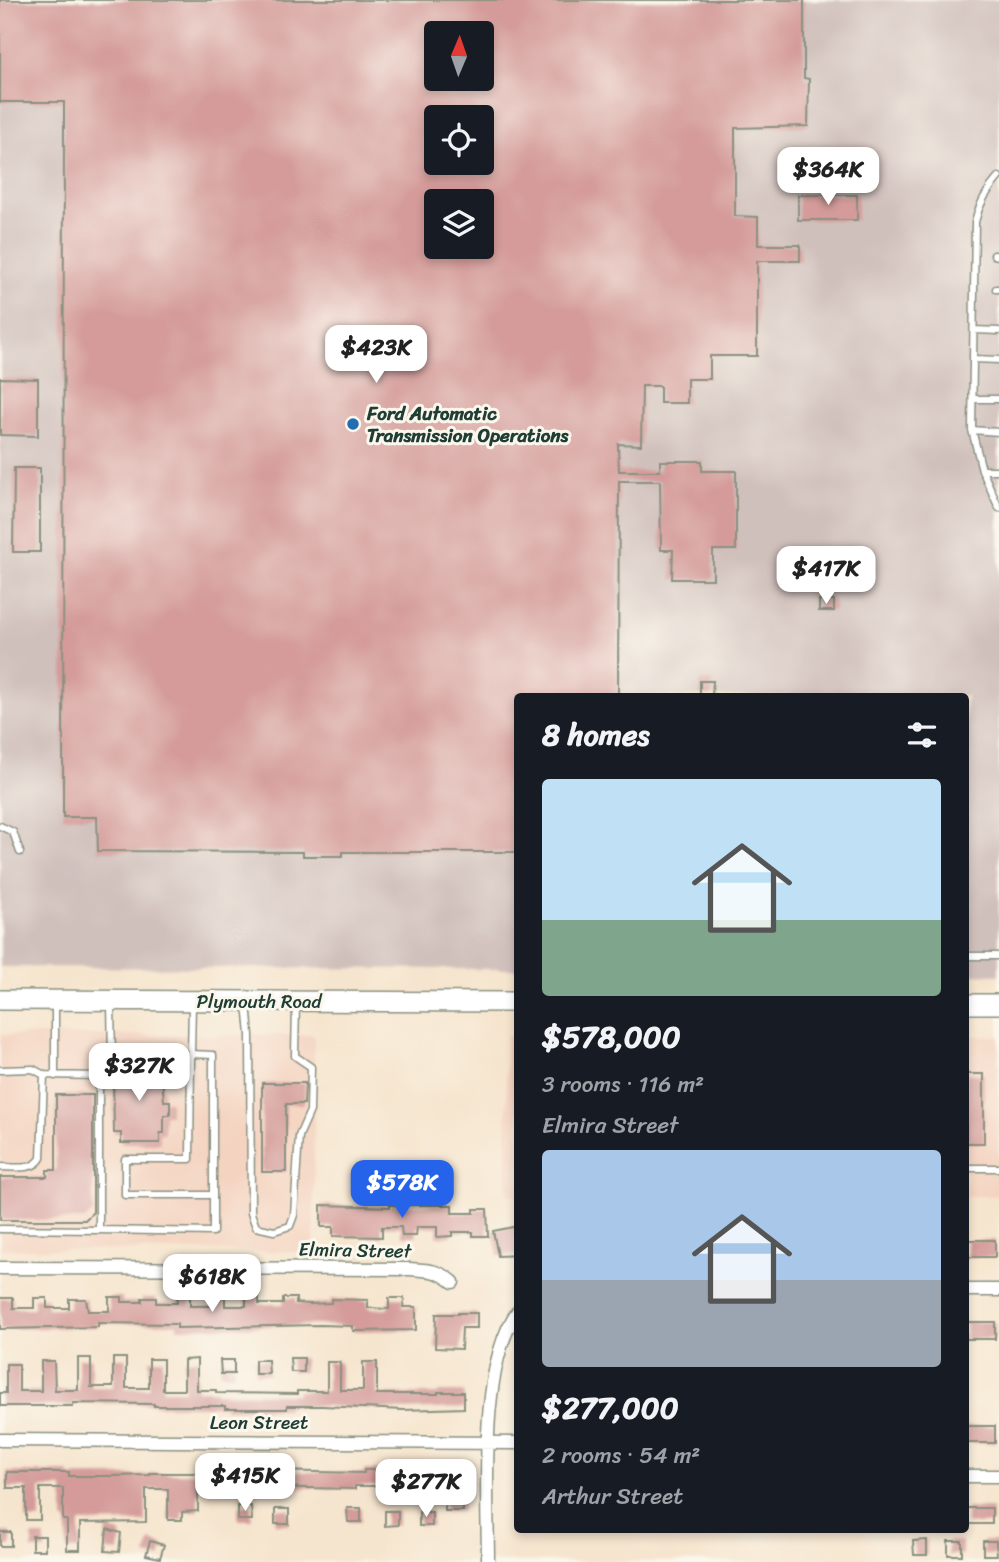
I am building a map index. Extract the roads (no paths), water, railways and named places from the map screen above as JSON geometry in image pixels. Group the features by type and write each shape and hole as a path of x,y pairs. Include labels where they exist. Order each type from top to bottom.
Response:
{"main road":[{"name":"Plymouth Road","path":"0,1000 514,1002"},
{"path":"969,1004 999,1004"}],"street":[{"name":"Elmira Street","path":"0,1268 410,1269 436,1270 453,1282"},
{"path":"969,1290 999,1290"},
{"path":"488,1562 488,1441 492,1380 514,1318"},
{"name":"Leon Street","path":"0,1440 514,1443"},
{"path":"969,1476 999,1476"}],"lane":[{"path":"999,177 988,188 979,205 975,222 972,430 982,470 999,508"},
{"path":"974,330 999,331"},
{"path":"973,359 999,360"},
{"path":"973,399 999,399"},
{"path":"972,430 999,432"},
{"path":"982,470 999,470"},
{"path":"0,826 13,832 20,852"},
{"path":"969,956 999,956"},
{"path":"55,1001 55,1076"},
{"path":"99,1230 99,1076 112,1061 111,1001"},
{"path":"192,1001 190,1159 125,1159 125,1195 213,1195"},
{"path":"247,1001 250,1035 251,1213 256,1227 274,1231 290,1226 294,1215 299,1136 310,1111 311,1068 295,1056 296,1002"},
{"path":"0,1229 214,1232 213,1055 191,1054"},
{"path":"0,1070 33,1069 44,1075 99,1076"},
{"path":"0,1167 33,1167 41,1157 44,1075"},
{"path":"969,1168 999,1168"}],"place":[{"name":"Ford Automatic Transmission Operations","path":"353,424"}]}
